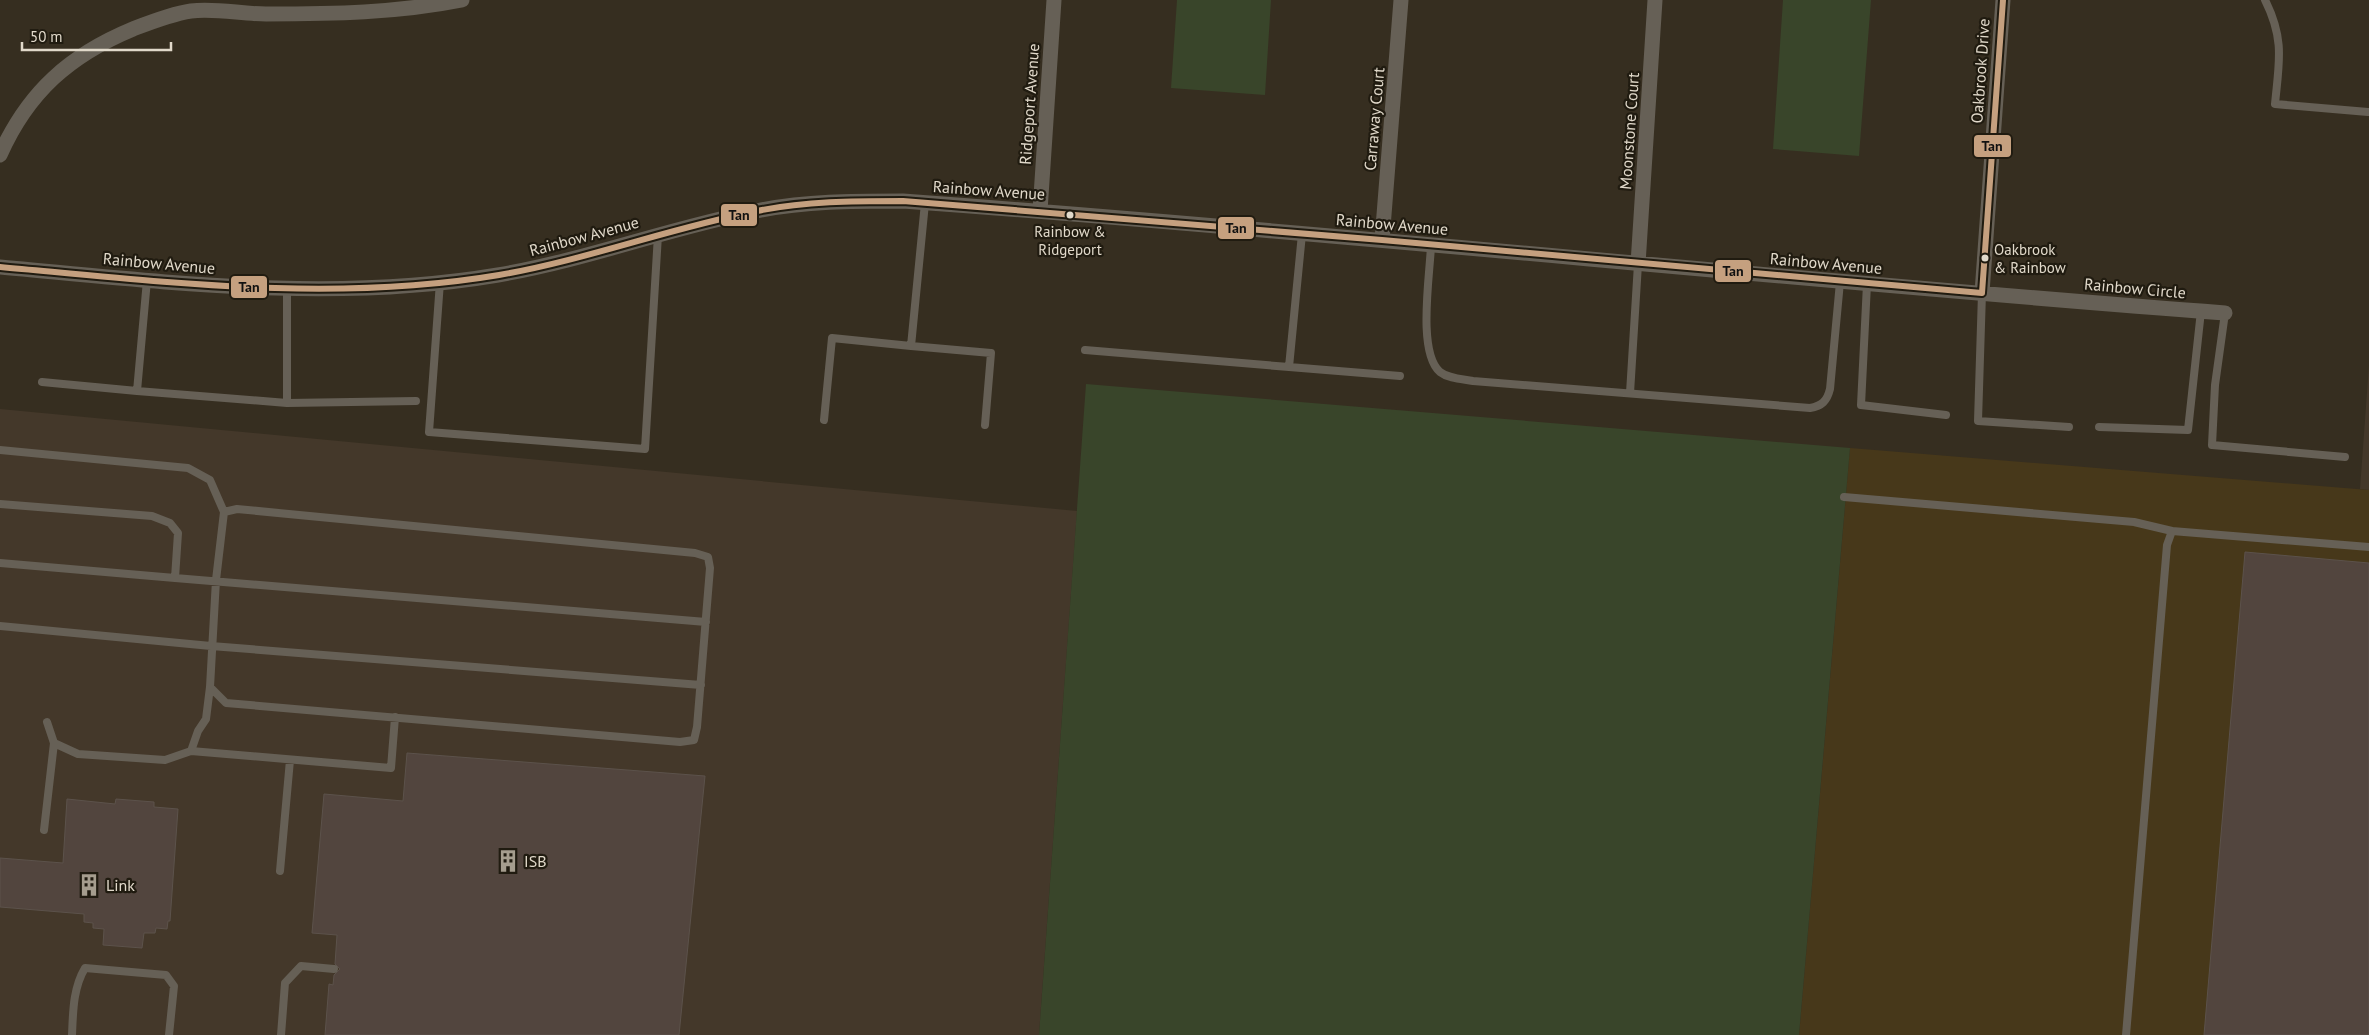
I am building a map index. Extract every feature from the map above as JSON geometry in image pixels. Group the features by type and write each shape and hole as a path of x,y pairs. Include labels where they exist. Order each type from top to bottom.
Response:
{"street":[{"path":"0,155 11,130 38,92 71,62 105,41 150,22 190,12 228,10 261,14 379,12 462,0"},
{"name":"Ridgeport Avenue","path":"1040,211 1054,0"},
{"name":"Carraway Court","path":"1382,240 1401,0"},
{"name":"Moonstone Court","path":"1638,264 1655,0"},
{"name":"Oakbrook Drive","path":"1982,293 2003,0"},
{"name":"Rainbow Avenue","path":"0,267 227,287 324,290 398,288 498,275 584,257 658,234 768,209 840,200 925,202 1040,211 1982,293"},
{"name":"Rainbow Circle","path":"1982,293 2225,313"}],"lane":[{"path":"2266,0 2278,31 2280,55 2275,104 2368,112"},
{"path":"911,346 925,202"},
{"path":"440,282 429,432 645,450 658,234"},
{"path":"1289,367 1302,234"},
{"path":"1431,244 1426,338 1428,353 1433,364 1442,374 1473,381 1810,408 1817,407 1824,403 1830,389 1840,282"},
{"path":"1630,393 1638,264"},
{"path":"137,391 147,280"},
{"path":"1867,284 1861,406 1946,415"},
{"path":"287,289 287,402"},
{"path":"1982,293 1978,421 2068,427"},
{"path":"2099,427 2188,430 2200,311"},
{"path":"2225,313 2215,385 2212,445 2345,457"},
{"path":"824,420 832,338 992,353 985,425"},
{"path":"1085,350 1400,376"},
{"path":"42,382 287,402 416,402"},
{"path":"0,450 188,468 210,480 224,512 216,580 210,688 206,719 198,731 191,751"},
{"path":"1844,497 2134,522 2172,531 2369,547"},
{"path":"0,504 152,516 170,523 178,533 175,578"},
{"path":"210,688 226,703 680,742 694,740 698,727 710,568 708,557 695,553 237,508 224,512"},
{"path":"2126,1035 2167,545 2172,531"},
{"path":"0,562 706,622"},
{"path":"0,626 211,646 701,685"},
{"path":"54,743 78,754 165,760 191,751 392,768 395,717"},
{"path":"44,830 54,743 47,722"},
{"path":"280,871 290,760"},
{"path":"281,1035 285,984 300,966 334,969"},
{"path":"72,1035 78,979 84,968 166,975 174,986 169,1035"}],"shaded area":[{"path":"2369,365 2369,490 2360,489"},
{"path":"0,409 1077,511 1039,1035 0,1035"},
{"path":"1850,448 2369,490 2369,1035 1799,1035"}],"green space":[{"path":"1177,0 1271,0 1265,95 1171,88"},
{"path":"1783,0 1871,0 1859,156 1773,149"},
{"path":"1086,384 1850,448 1799,1035 1039,1035"}],"building":[{"path":"2245,552 2369,563 2369,1035 2204,1035"},
{"name":"ISB","path":"407,753 705,776 679,1035 325,1035 329,984 333,985 334,975 340,969 335,964 337,935 312,933 324,794 403,801"},
{"name":"Link","path":"67,799 115,804 116,799 154,802 154,807 178,809 170,921 168,921 167,929 156,928 155,933 144,933 142,948 103,945 104,929 93,928 93,923 84,922 84,914 0,907 0,858 63,863"}],"transit line":[{"name":"Tan","path":"1982,293 2003,0"},
{"name":"Tan","path":"0,267 187,284 312,289 374,288 437,283 531,269 692,226 793,205 830,202 903,201 1382,240 1982,293"}],"place":[{"name":"Rainbow & Ridgeport","path":"1070,215"},
{"name":"Oakbrook & Rainbow","path":"1985,258"},
{"name":"ISB","path":"508,861"},
{"name":"Link","path":"89,885"}]}
